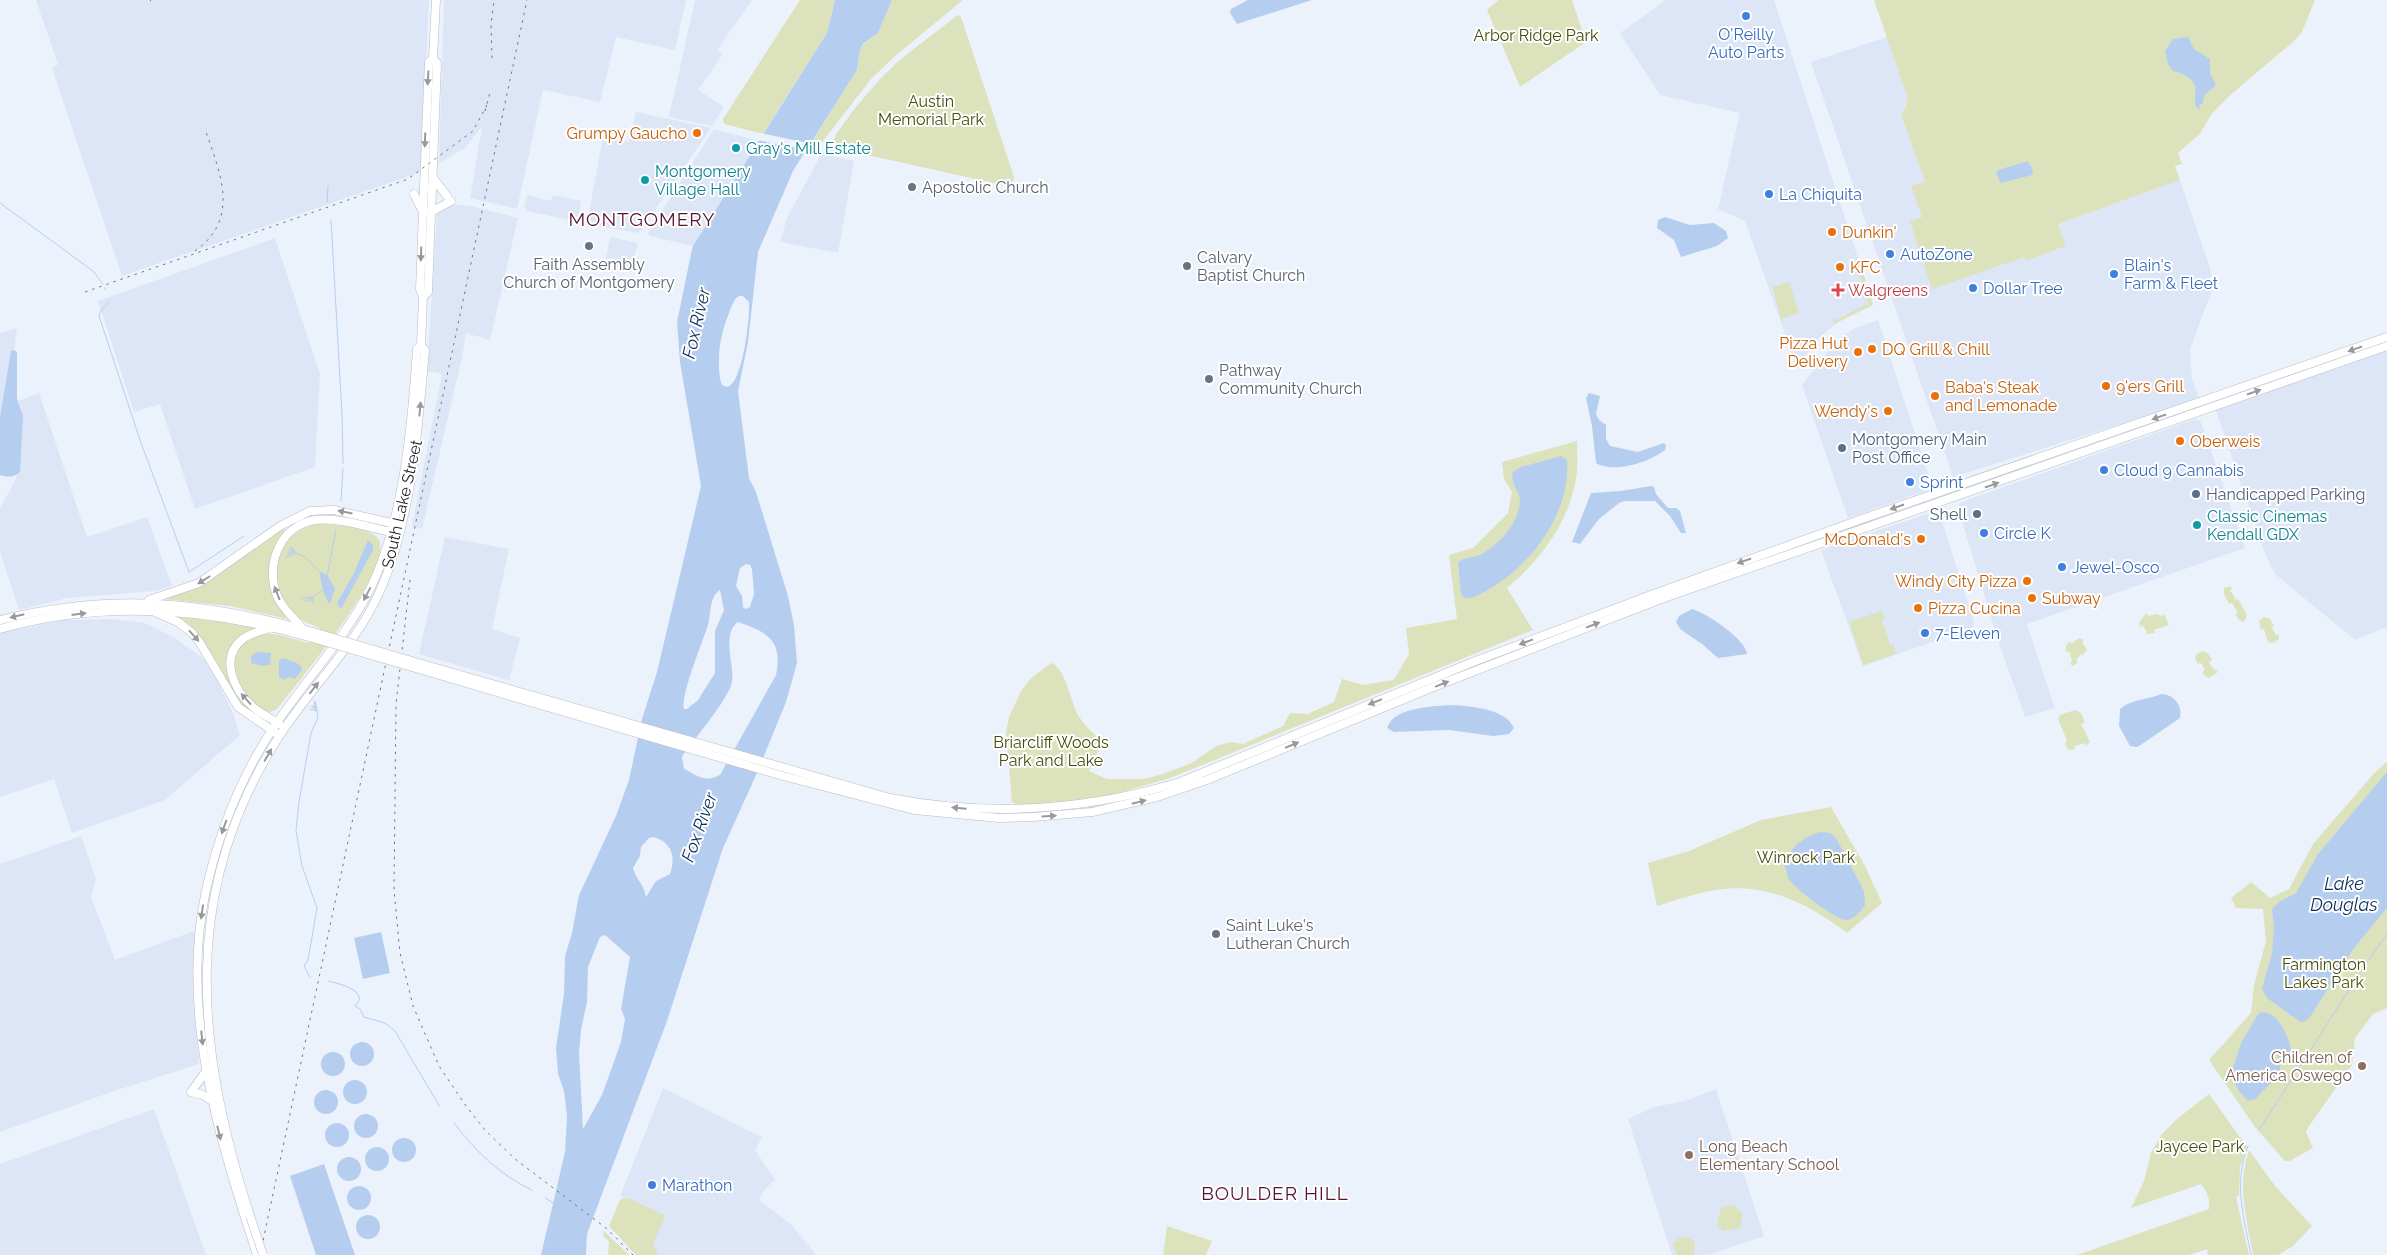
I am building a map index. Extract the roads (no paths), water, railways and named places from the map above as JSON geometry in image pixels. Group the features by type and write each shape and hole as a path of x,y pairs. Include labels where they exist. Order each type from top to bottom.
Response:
{"main road":[{"name":"South Lake Street","path":"263,1255 250,1216 227,1132 213,1063 206,963 210,919 217,876 239,814 257,775 280,735 365,620 384,582 409,440 417,349 421,346 423,298 428,292 427,211 424,180 429,62 433,59 436,0"},
{"name":"South Lake Street","path":"427,211 433,178 437,63 433,59"},
{"path":"424,180 414,192 427,211 449,198 433,178"},
{"path":"783,772 890,798 969,809 1018,810 1058,808 1091,804 1149,791 1201,774 1465,666 1643,598 1862,518 2387,337"},
{"path":"0,629 52,617 88,613 154,611 222,617 311,634 783,772 882,803 914,810 1007,818 1057,816 1092,812 1157,797 1208,780 1436,686 1656,601 2387,346"},
{"path":"140,602 198,583 280,526 310,511 334,510 395,528"},
{"path":"311,634 302,628 282,606 273,584 274,557 280,544 289,532 304,523 324,520 395,528"},
{"name":"South Lake Street","path":"258,1255 224,1150 206,1070 199,984 202,913 222,835 247,774 277,722 331,652 356,614 378,572 395,528"},
{"path":"0,620 80,606 140,602 226,610 302,628"},
{"path":"154,611 178,622 192,633 200,643 234,702 248,716 280,735"},
{"path":"272,627 251,634 240,641 233,652 230,664 233,681 244,699 255,709 285,728"},
{"path":"206,1070 191,1092 203,1095 212,1101"}],"water":[{"name":"Fox River","path":"835,0 892,0 878,33 863,44 860,50 857,70 793,171 758,252 748,342 738,391 749,478 756,492 788,596 794,625 797,663 786,702 757,773 723,848 667,1021 587,1234 586,1255 541,1255 565,1152 567,1116 564,1091 558,1074 556,1048 564,994 565,956 572,933 579,895 616,816 629,780 642,719 657,672 701,486 680,362 677,322 691,254 693,246 827,33","holes":["743,296 749,302 748,321 742,362 733,382 728,387 722,385 720,379 719,353 726,321 737,298","746,564 750,565 754,594 750,607 746,609 743,607 742,596 736,586 740,568","720,590 724,610 715,631 715,673 698,700 687,709 684,709 685,693 709,623 714,597","738,622 758,630 771,640 777,654 776,675 720,775 706,778 684,769 682,757 729,690 732,682 729,642 733,627","649,838 659,839 668,846 673,862 670,874 656,881 646,897 633,868 640,856 641,847","605,935 630,957 621,1009 625,1019 621,1042 602,1095 583,1129 579,1053 581,1030 587,1002 588,967 600,937"]},
{"path":"1248,0 1312,0 1237,24 1230,13 1231,9"},
{"path":"2188,37 2194,49 2210,59 2210,73 2216,85 2204,96 2203,103 2199,106 2200,110 2196,106 2195,101 2195,85 2184,75 2173,71 2168,64 2165,51 2173,39"},
{"path":"2028,161 2033,171 2032,175 2001,183 1996,173 1998,170"},
{"path":"1665,217 1690,225 1714,223 1726,231 1728,238 1717,246 1681,257 1674,240 1657,228 1658,220"},
{"path":"11,351 17,352 17,399 23,416 20,472 8,477 0,475 0,417"},
{"path":"1589,393 1600,396 1596,414 1599,420 1606,425 1606,439 1610,446 1638,452 1664,443 1666,446 1665,450 1650,459 1622,467 1604,466 1596,463 1592,426 1586,398"},
{"path":"1561,456 1567,460 1567,479 1563,499 1546,535 1534,551 1505,579 1477,596 1464,598 1461,593 1458,562 1487,551 1507,532 1516,517 1520,501 1512,479 1513,472 1521,467"},
{"path":"1654,487 1656,494 1668,508 1676,508 1680,511 1686,533 1681,533 1670,516 1655,501 1625,501 1619,503 1599,519 1580,544 1572,542 1591,493"},
{"path":"368,540 373,545 373,550 341,609 337,603 354,573"},
{"path":"319,571 327,575 335,589 330,604 324,593"},
{"path":"1692,609 1715,621 1733,634 1745,648 1747,654 1718,658 1680,629 1676,622 1679,616"},
{"path":"257,652 271,653 270,665 262,666 251,663 251,656"},
{"path":"282,658 301,666 302,670 295,679 289,677 283,680 279,677 279,661"},
{"path":"2161,694 2170,696 2177,701 2181,714 2180,718 2137,747 2130,746 2119,726 2120,709 2134,701"},
{"path":"1456,705 1480,708 1497,713 1510,722 1514,728 1509,734 1493,736 1449,730 1394,732 1387,728 1398,715 1407,711"},
{"name":"Lake Douglas","path":"2387,772 2387,908 2354,948 2310,1017 2304,1022 2299,1021 2267,998 2262,989 2272,953 2274,927 2272,909 2279,902 2296,893 2318,854"},
{"path":"1820,832 1830,833 1836,838 1864,891 1865,905 1853,918 1847,920 1834,915 1795,886 1787,875 1784,865 1793,848 1802,840"},
{"path":"381,932 390,973 363,979 354,938"},
{"path":"2262,1012 2273,1016 2282,1026 2291,1050 2283,1060 2280,1060 2277,1056 2278,1049 2273,1051 2273,1058 2280,1065 2280,1074 2255,1099 2248,1101 2238,1090 2231,1073 2242,1041 2258,1014"},
{"path":"362,1042 371,1045 374,1054 371,1063 362,1066 353,1063 350,1054 353,1045"},
{"path":"333,1052 342,1055 345,1064 342,1073 333,1076 324,1073 321,1064 324,1055"},
{"path":"355,1080 364,1083 367,1092 364,1101 355,1104 346,1101 343,1092 346,1083"},
{"path":"326,1090 335,1093 338,1102 335,1111 326,1114 317,1111 314,1102 317,1093"},
{"path":"366,1114 375,1117 378,1126 375,1135 366,1138 357,1135 354,1126 357,1117"},
{"path":"337,1123 346,1126 349,1135 346,1144 337,1147 328,1144 325,1135 328,1126"},
{"path":"404,1138 413,1141 416,1150 413,1159 404,1162 395,1159 392,1150 395,1141"},
{"path":"377,1147 386,1150 389,1159 386,1168 377,1171 368,1168 365,1159 368,1150"},
{"path":"349,1157 358,1160 361,1169 358,1178 349,1181 340,1178 337,1169 340,1160"},
{"path":"324,1164 355,1255 316,1255 290,1176"},
{"path":"359,1186 368,1189 371,1198 368,1207 359,1210 350,1207 347,1198 350,1189"},
{"path":"368,1215 377,1218 380,1227 377,1236 368,1239 359,1236 356,1227 359,1218"}],"waterway":[{"path":"327,202 328,186"},
{"path":"0,203 93,271 103,284"},
{"path":"331,220 343,463"},
{"path":"109,302 100,312 99,316 140,440 189,572 244,536"},
{"path":"341,501 343,469"},
{"path":"327,576 336,530"},
{"path":"291,546 296,553"},
{"path":"290,548 294,551"},
{"path":"289,550 305,557 319,571"},
{"path":"288,552 293,553"},
{"path":"287,554 293,554"},
{"path":"286,557 295,554"},
{"path":"309,601 324,589"},
{"path":"302,598 313,597"},
{"path":"304,601 310,598"},
{"path":"312,603 313,598"},
{"path":"307,601 311,599"},
{"path":"315,701 317,710"},
{"path":"314,702 316,708"},
{"path":"310,977 304,966 308,960 317,908 302,866 296,830 311,733 318,718 317,711 313,705"},
{"path":"311,706 315,709"},
{"path":"310,709 317,711"},
{"path":"2259,1130 2363,968 2387,934"},
{"path":"328,981 351,989 360,999 355,1006 360,1009 364,1017 385,1023 395,1031 440,1107"},
{"path":"454,1123 471,1143 499,1170 532,1190"},
{"path":"2248,1146 2241,1173 2241,1200 2251,1255"},
{"path":"545,1198 555,1204"}],"railway":[{"path":"492,58 491,25 494,0"},
{"path":"260,1255 527,0"},
{"path":"485,111 490,92"},
{"path":"85,292 408,179 473,131 487,105"},
{"path":"195,251 209,238 218,224 222,209 221,178 205,129"},
{"path":"410,580 396,704 394,890 400,953 413,1006 439,1066 485,1130 515,1159 606,1228 633,1255"}],"place":[{"name":"O'Reilly Auto Parts","path":"1746,16"},
{"name":"Grumpy Gaucho","path":"697,133"},
{"name":"Gray's Mill Estate","path":"736,148"},
{"name":"Montgomery Village Hall","path":"645,180"},
{"name":"Apostolic Church","path":"912,187"},
{"name":"La Chiquita","path":"1769,194"},
{"name":"Dunkin'","path":"1832,232"},
{"name":"Faith Assembly Church of Montgomery","path":"589,246"},
{"name":"AutoZone","path":"1890,254"},
{"name":"Calvary Baptist Church","path":"1187,266"},
{"name":"KFC","path":"1840,267"},
{"name":"Blain's Farm & Fleet","path":"2114,274"},
{"name":"Dollar Tree","path":"1973,288"},
{"name":"Walgreens","path":"1838,290"},
{"name":"DQ Grill & Chill","path":"1872,349"},
{"name":"Pizza Hut Delivery","path":"1858,352"},
{"name":"Pathway Community Church","path":"1209,379"},
{"name":"9'ers Grill","path":"2106,386"},
{"name":"Baba's Steak and Lemonade","path":"1935,396"},
{"name":"Wendy's","path":"1888,411"},
{"name":"Oberweis","path":"2180,441"},
{"name":"Montgomery Main Post Office","path":"1842,448"},
{"name":"Cloud 9 Cannabis","path":"2104,470"},
{"name":"Sprint","path":"1910,482"},
{"name":"Handicapped Parking","path":"2196,494"},
{"name":"Shell","path":"1977,514"},
{"name":"Classic Cinemas Kendall GDX","path":"2197,525"},
{"name":"Circle K","path":"1984,533"},
{"name":"McDonald's","path":"1921,539"},
{"name":"Jewel-Osco","path":"2062,567"},
{"name":"Windy City Pizza","path":"2027,581"},
{"name":"Subway","path":"2032,598"},
{"name":"Pizza Cucina","path":"1918,608"},
{"name":"7-Eleven","path":"1925,633"},
{"name":"Saint Luke's Lutheran Church","path":"1216,934"},
{"name":"Children of America Oswego","path":"2362,1066"},
{"name":"Long Beach Elementary School","path":"1689,1155"},
{"name":"Marathon","path":"652,1185"}],"district":[{"name":"MONTGOMERY","path":"642,219"},
{"name":"BOULDER HILL","path":"1275,1193"}],"park label":[{"name":"Arbor Ridge Park","path":"1536,35"},
{"name":"Austin Memorial Park","path":"931,110"},
{"name":"Briarcliff Woods Park and Lake","path":"1051,751"},
{"name":"Winrock Park","path":"1806,857"},
{"name":"Farmington Lakes Park","path":"2324,973"},
{"name":"Jaycee Park","path":"2200,1146"}]}
